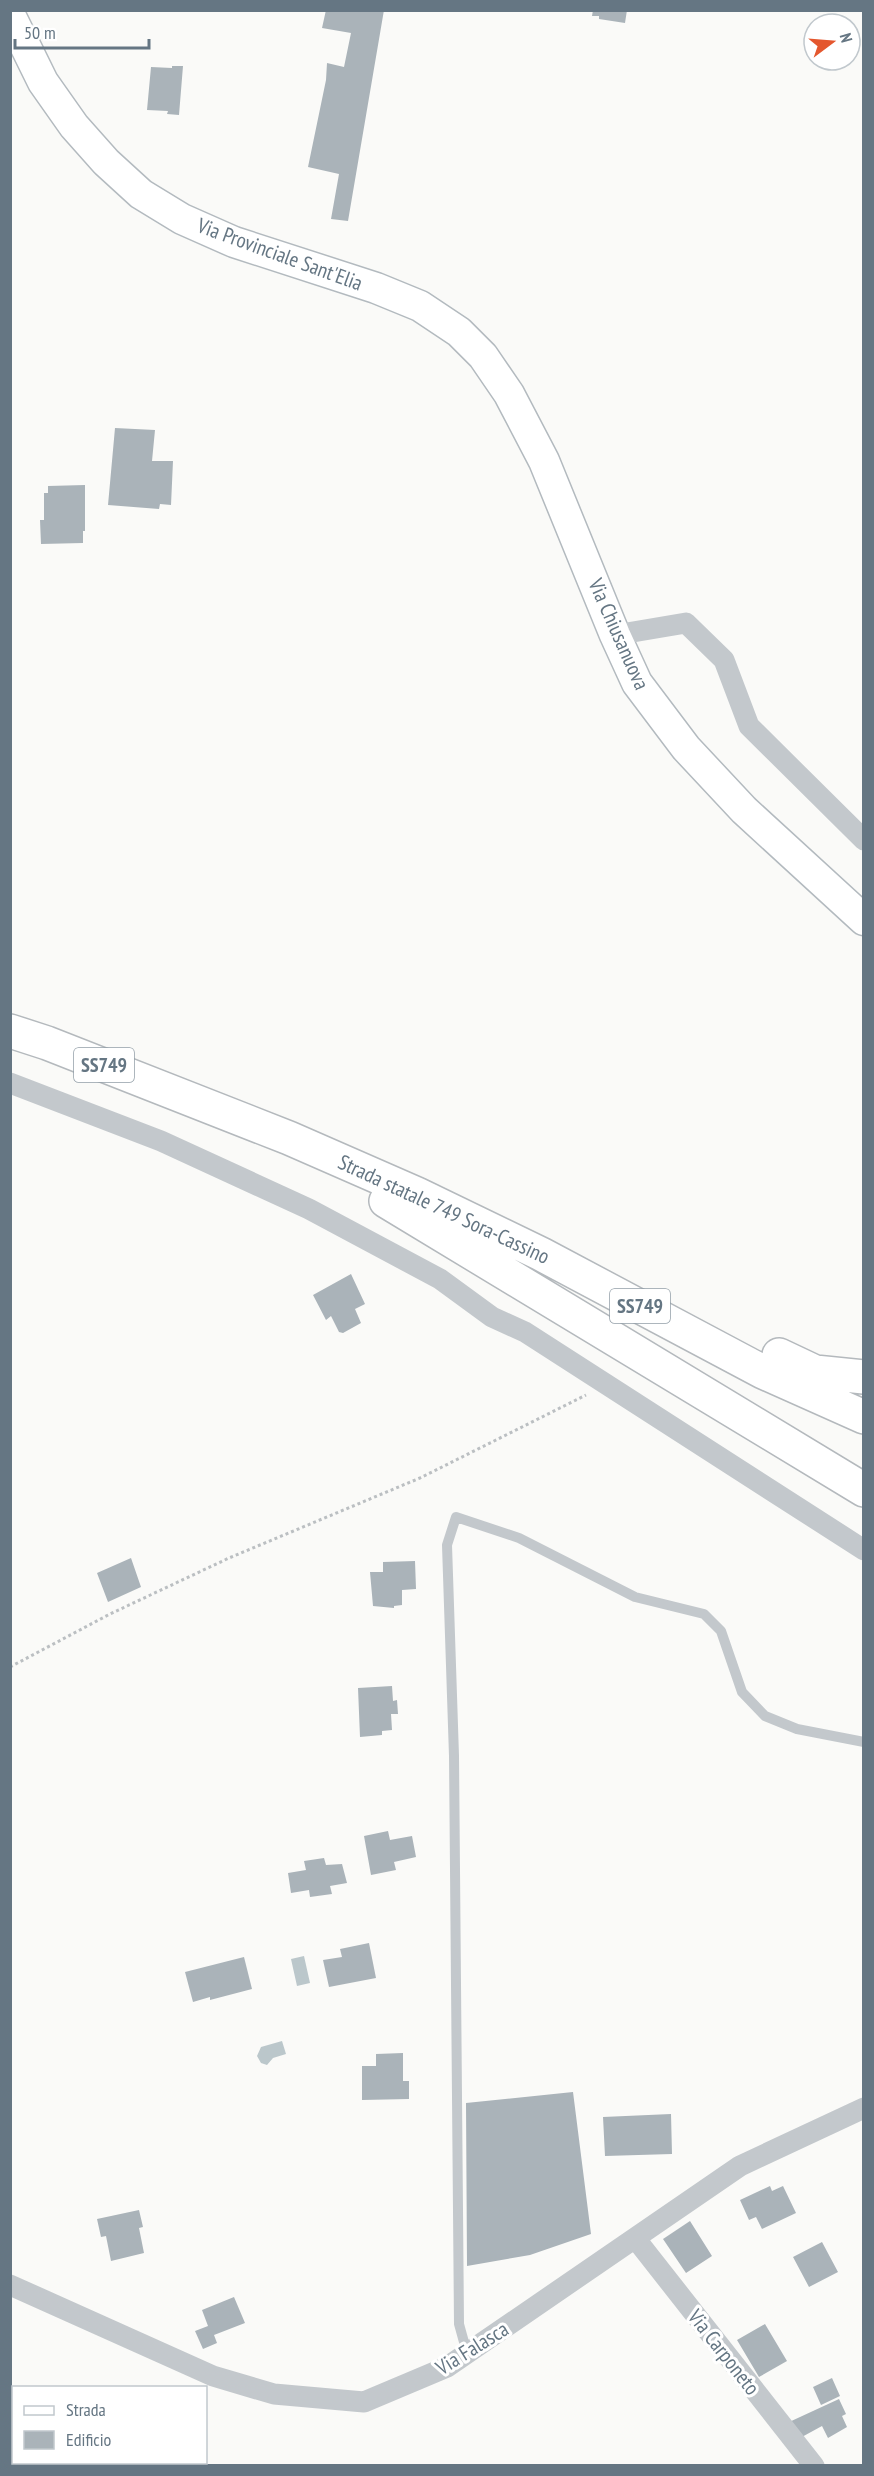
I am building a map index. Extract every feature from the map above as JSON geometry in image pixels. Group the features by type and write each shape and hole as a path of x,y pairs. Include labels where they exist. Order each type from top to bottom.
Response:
{"highway":[{"name":"Strada statale 749 Sora-Cassino","path":"10,1032 47,1043 289,1138 417,1194 541,1254 763,1372 864,1418"},
{"path":"196,1102 236,1132 380,1197 444,1234 864,1490"},
{"path":"417,1194 491,1217 815,1372 864,1377"}],"street":[{"name":"Via Provinciale Sant'Elia","path":"10,15 43,82 74,126 106,162 141,194 182,219 234,242 376,288 420,306 459,332"},
{"name":"Via Chiusanuova","path":"459,332 483,356 510,394 544,461 615,636 637,683 687,748 744,810 864,920"},
{"path":"615,636 686,623 724,660 749,726 864,840"},
{"path":"10,1083 161,1141 309,1209 440,1279 492,1317 525,1332 864,1550"},
{"name":"Via Falasca","path":"10,2285 213,2376 274,2394 364,2402 447,2367 740,2166 864,2108"},
{"name":"Via Carponeto","path":"635,2238 814,2466"}],"lane":[{"path":"467,2354 459,2324 454,1756 447,1545 456,1517 519,1538 635,1597 704,1614 721,1631 742,1692 765,1716 797,1729 864,1742"}],"path":[{"path":"10,1667 110,1614 229,1558 420,1478 606,1385"}],"shaded area":[{"path":"304,1956 310,1983 297,1986 291,1959"},
{"path":"282,2041 286,2054 273,2058 267,2065 261,2063 257,2056 261,2047"}],"building":[{"path":"326,10 384,10 348,221 331,219 339,174 308,167 326,80 327,63 344,67 351,33 322,28"},
{"path":"593,10 627,10 625,23 599,19 599,16 592,16"},
{"path":"172,66 183,66 179,115 167,114 168,111 147,110 151,67 172,68"},
{"path":"115,428 155,430 152,461 173,461 171,505 160,504 159,509 108,505"},
{"path":"85,485 83,543 41,544 40,520 44,520 44,493 48,493 48,486"},
{"path":"351,1274 365,1304 355,1309 361,1323 343,1333 339,1332 331,1316 326,1320 313,1295"},
{"path":"131,1558 141,1587 108,1602 97,1573"},
{"path":"415,1561 416,1589 402,1590 402,1605 394,1606 394,1608 373,1606 370,1572 383,1572 383,1562"},
{"path":"392,1686 393,1701 397,1700 398,1714 391,1714 392,1730 382,1731 382,1735 360,1737 358,1688"},
{"path":"388,1831 390,1840 412,1836 416,1857 394,1862 396,1870 371,1875 364,1836"},
{"path":"324,1858 326,1865 342,1864 347,1883 330,1886 332,1894 310,1897 309,1890 291,1893 288,1873 306,1870 304,1861"},
{"path":"369,1943 376,1978 329,1987 323,1960 342,1957 340,1949"},
{"path":"244,1957 252,1989 193,2002 185,1972"},
{"path":"403,2053 403,2081 409,2081 409,2099 362,2100 362,2066 376,2066 376,2054"},
{"path":"573,2092 591,2234 530,2255 467,2266 466,2103"},
{"path":"671,2114 672,2154 605,2156 603,2117"},
{"path":"770,2186 772,2191 783,2186 796,2213 762,2229 756,2217 749,2220 740,2200"},
{"path":"139,2210 143,2227 139,2228 144,2253 111,2261 106,2236 101,2237 97,2219"},
{"path":"690,2221 712,2256 686,2273 663,2239"},
{"path":"822,2242 838,2272 809,2287 793,2257"},
{"path":"234,2297 245,2323 214,2335 217,2343 203,2349 195,2331 208,2326 202,2310"},
{"path":"765,2324 787,2361 759,2377 737,2340"},
{"path":"832,2378 840,2396 821,2405 813,2387"},
{"path":"839,2399 846,2414 842,2416 847,2427 828,2438 822,2426 800,2438 787,2423"}]}
